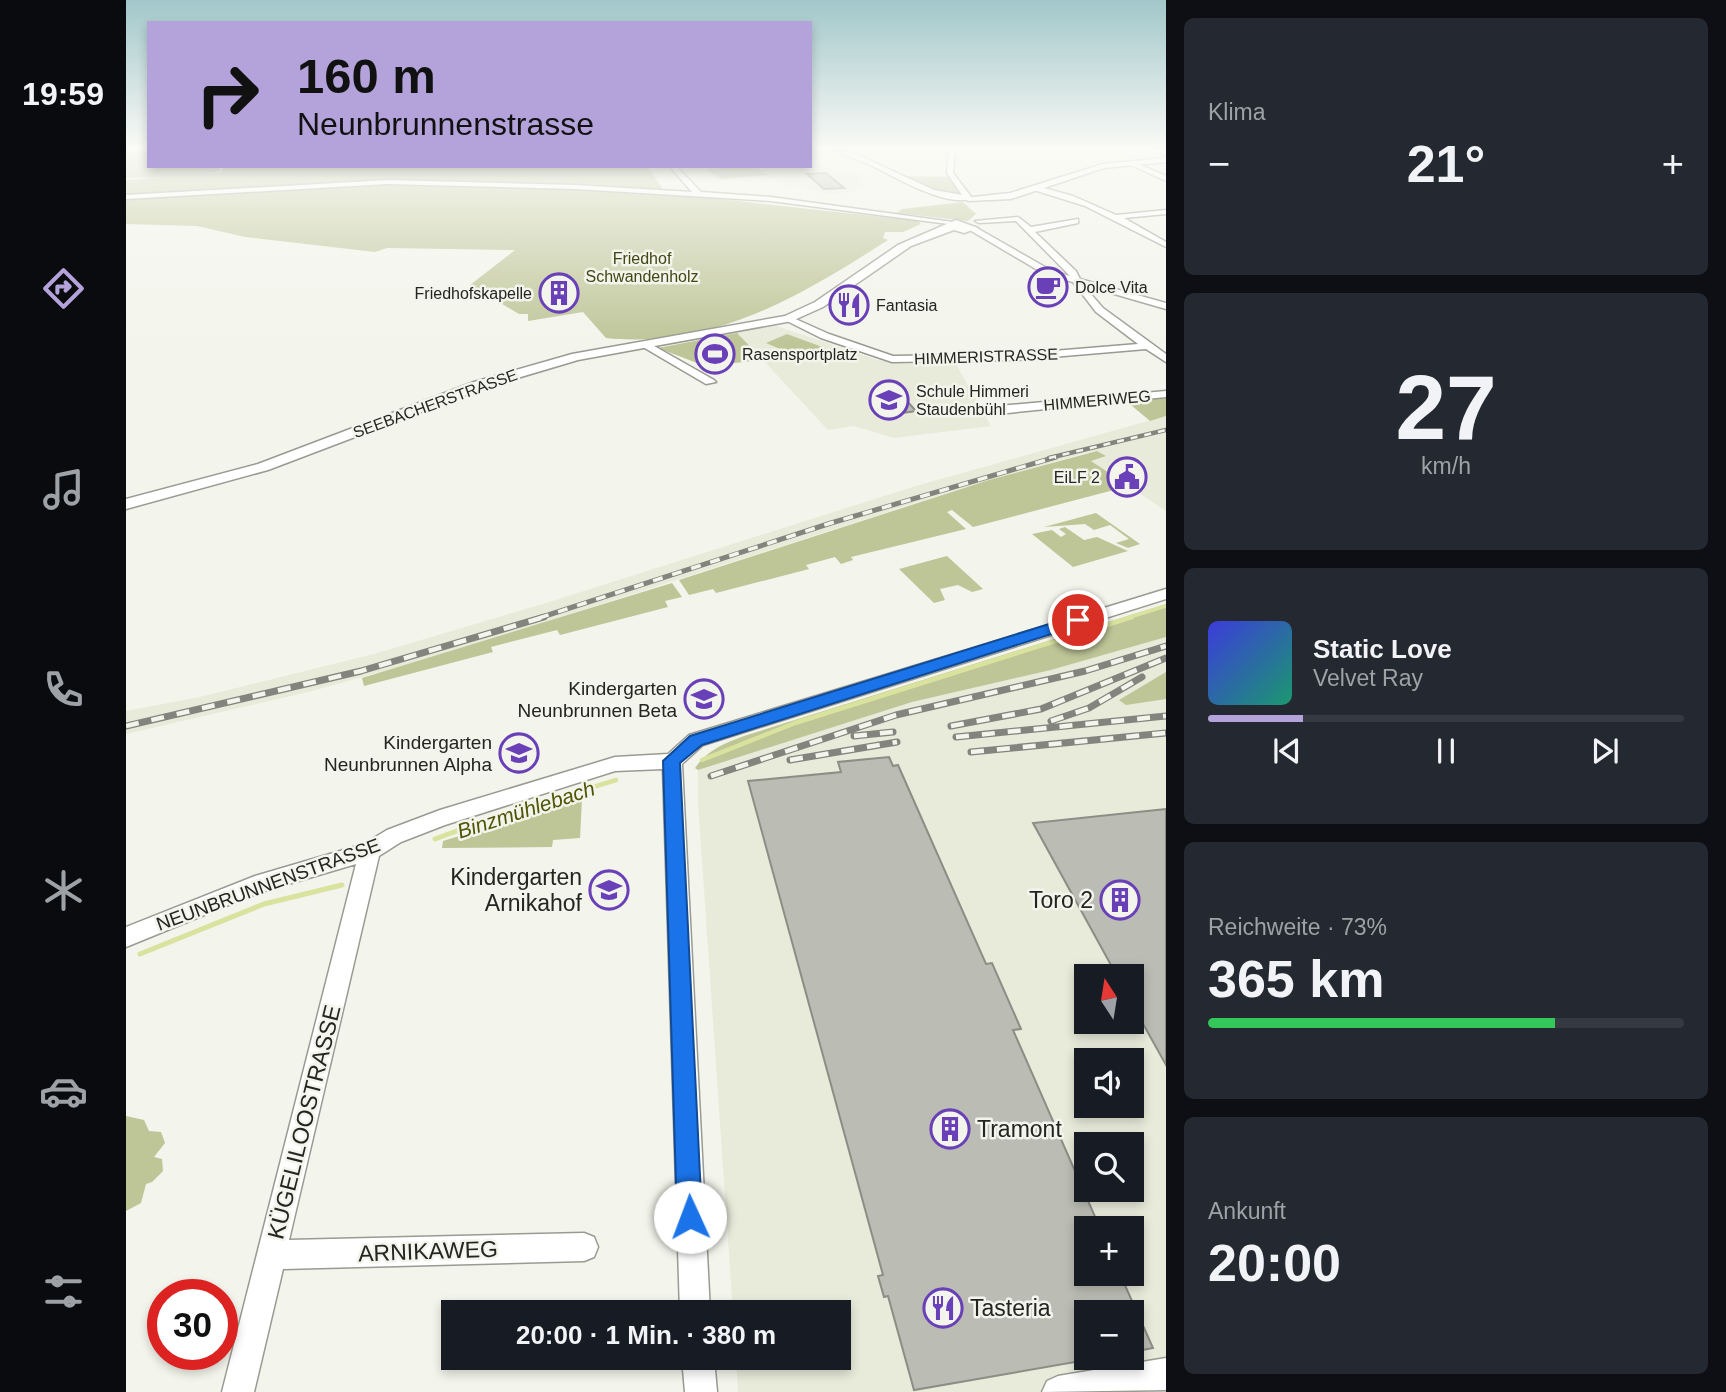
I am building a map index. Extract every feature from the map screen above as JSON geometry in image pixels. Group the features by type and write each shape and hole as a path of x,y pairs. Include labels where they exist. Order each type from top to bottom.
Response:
{"street":[{"path":"883,214 964,226 987,236 1049,273 1075,278 1166,306"},
{"path":"964,226 980,214"},
{"path":"1110,214 1161,239 1166,245"},
{"path":"1115,216 1141,214"},
{"path":"964,226 1015,219 1073,273 1097,306 1166,359"},
{"path":"1027,230 1056,227 1075,221"},
{"name":"SEEBACHERSTRASSE","path":"126,503 263,467 478,385 576,357 788,319 811,310 852,285 901,247 964,226"},
{"name":"HIMMERISTRASSE","path":"788,319 825,336 892,359 987,358 1149,346"},
{"path":"647,345 710,382"},
{"name":"HIMMERIWEG","path":"987,411 1166,394"},
{"path":"694,1300 671,761 696,740 1166,594"},
{"name":"NEUNBRUNNENSTRASSE","path":"126,937 242,889 370,851 421,825 615,764 671,761"},
{"name":"KÜGELILOOSTRASSE","path":"238,1392 370,851"},
{"name":"ARNIKAWEG","path":"271,1255 584,1247"},
{"path":"699,1370 701,1392"},
{"path":"1058,1392 1166,1374"}],"shaded area":[{"name":"Schule Himmeri Staudenbühl","path":"774,325 877,360 909,364 956,364 991,426 894,438 854,426 828,430 763,360 705,366 658,348"},
{"path":"1166,416 1166,511 1090,460 1105,455 1097,451 1082,454 959,489 443,655 308,692 126,734 126,711 200,697 374,654 543,604 916,486"},
{"path":"1166,637 1166,1392 738,1392 737,1370 851,1370 851,1300 732,1300 698,770 912,702 1051,670"}],"green space":[{"name":"Friedhof Schwandenholz","path":"126,214 854,214 918,221 921,224 903,232 885,232 883,238 888,240 823,280 755,314 684,335 646,339 606,338 583,312 528,321 528,314 519,314 470,285 515,250 387,248 375,252 245,237 197,226 126,224"},
{"path":"906,214 976,214 968,221"},
{"name":"Rasensportplatz","path":"737,333 763,360 705,366 658,348"},
{"path":"787,334 833,351 811,362 766,343"},
{"path":"1166,396 1166,416 1150,421 1125,400"},
{"path":"1097,451 1106,456 1091,461 1129,486 973,527 952,510 947,512 966,529 851,557 853,560 841,564 835,557 806,565 809,569 716,593 713,589 689,595 679,580 989,480"},
{"path":"1096,513 1140,544 1128,548 1116,543 1129,539 1110,525 1094,530 1085,524 1044,527"},
{"path":"1065,527 1084,540 1097,537 1128,551 1073,567 1032,534 1052,530 1061,537 1066,534 1059,529"},
{"path":"947,556 983,589 972,592 958,585 940,589 945,600 934,603 899,569"},
{"path":"672,583 682,597 665,601 668,607 560,635 557,630 491,647 493,652 364,686 362,678"},
{"path":"1166,604 1166,637 1051,670 912,702 698,770 695,768 723,744 744,736"},
{"path":"1166,672 1166,699 1126,705 1119,700"},
{"path":"582,798 580,838 553,840 552,847 442,848 443,841"},
{"path":"126,1116 144,1120 149,1131 161,1132 165,1143 154,1157 162,1159 163,1171 146,1184 141,1203 126,1211"}],"building":[{"name":"Friedhofskapelle","path":"547,284 570,284 571,297 547,298"},
{"path":"906,400 916,411 896,414 886,402"},
{"name":"Tramont","path":"889,757 893,766 898,765 986,964 992,963 1021,1029 1013,1030 1074,1169 1074,1202 1089,1202 1095,1216 1074,1216 1074,1286 1125,1286 1132,1300 1074,1300 1074,1362 914,1390 888,1296 884,1297 878,1276 883,1275 748,781 841,772 838,762"},
{"name":"Toro 2","path":"1166,809 1166,1065 1144,1026 1144,964 1110,964 1033,823"},
{"name":"Tramont","path":"1144,1328 1153,1348 1144,1350"}],"waterway":[{"name":"Binzmühlebach","path":"1127,618 1166,606"},
{"name":"Binzmühlebach","path":"702,760 795,723 1132,617"},
{"name":"Binzmühlebach","path":"489,819 616,780"},
{"name":"Binzmühlebach","path":"435,839 489,819"},
{"name":"Binzmühlebach","path":"140,954 264,904 342,885"}],"railway":[{"path":"1049,458 1166,430"},
{"path":"539,618 831,523 1056,457"},
{"path":"126,726 361,671 544,617"},
{"path":"711,776 896,715 1085,671 1166,646"},
{"path":"951,726 1041,709 1166,658"},
{"path":"1051,721 1089,708 1142,677"},
{"path":"956,737 1166,716"},
{"path":"854,736 893,732"},
{"path":"971,752 1166,733"},
{"path":"790,760 897,742"}],"place":[{"name":"Dolce Vita","path":"1048,287"},
{"name":"Friedhofskapelle","path":"559,293"},
{"name":"Fantasia","path":"849,305"},
{"name":"Rasensportplatz","path":"715,354"},
{"name":"Schule Himmeri Staudenbühl","path":"889,400"},
{"name":"EiLF 2","path":"1127,477"},
{"name":"Kindergarten Neunbrunnen Beta","path":"704,699"},
{"name":"Kindergarten Neunbrunnen Alpha","path":"519,753"},
{"name":"Kindergarten Arnikahof","path":"609,890"},
{"name":"Toro 2","path":"1120,900"},
{"name":"Tramont","path":"950,1129"},
{"name":"Tasteria","path":"943,1308"}],"route":[{"path":"690,1217 671,761 696,740 1078,620"}]}
